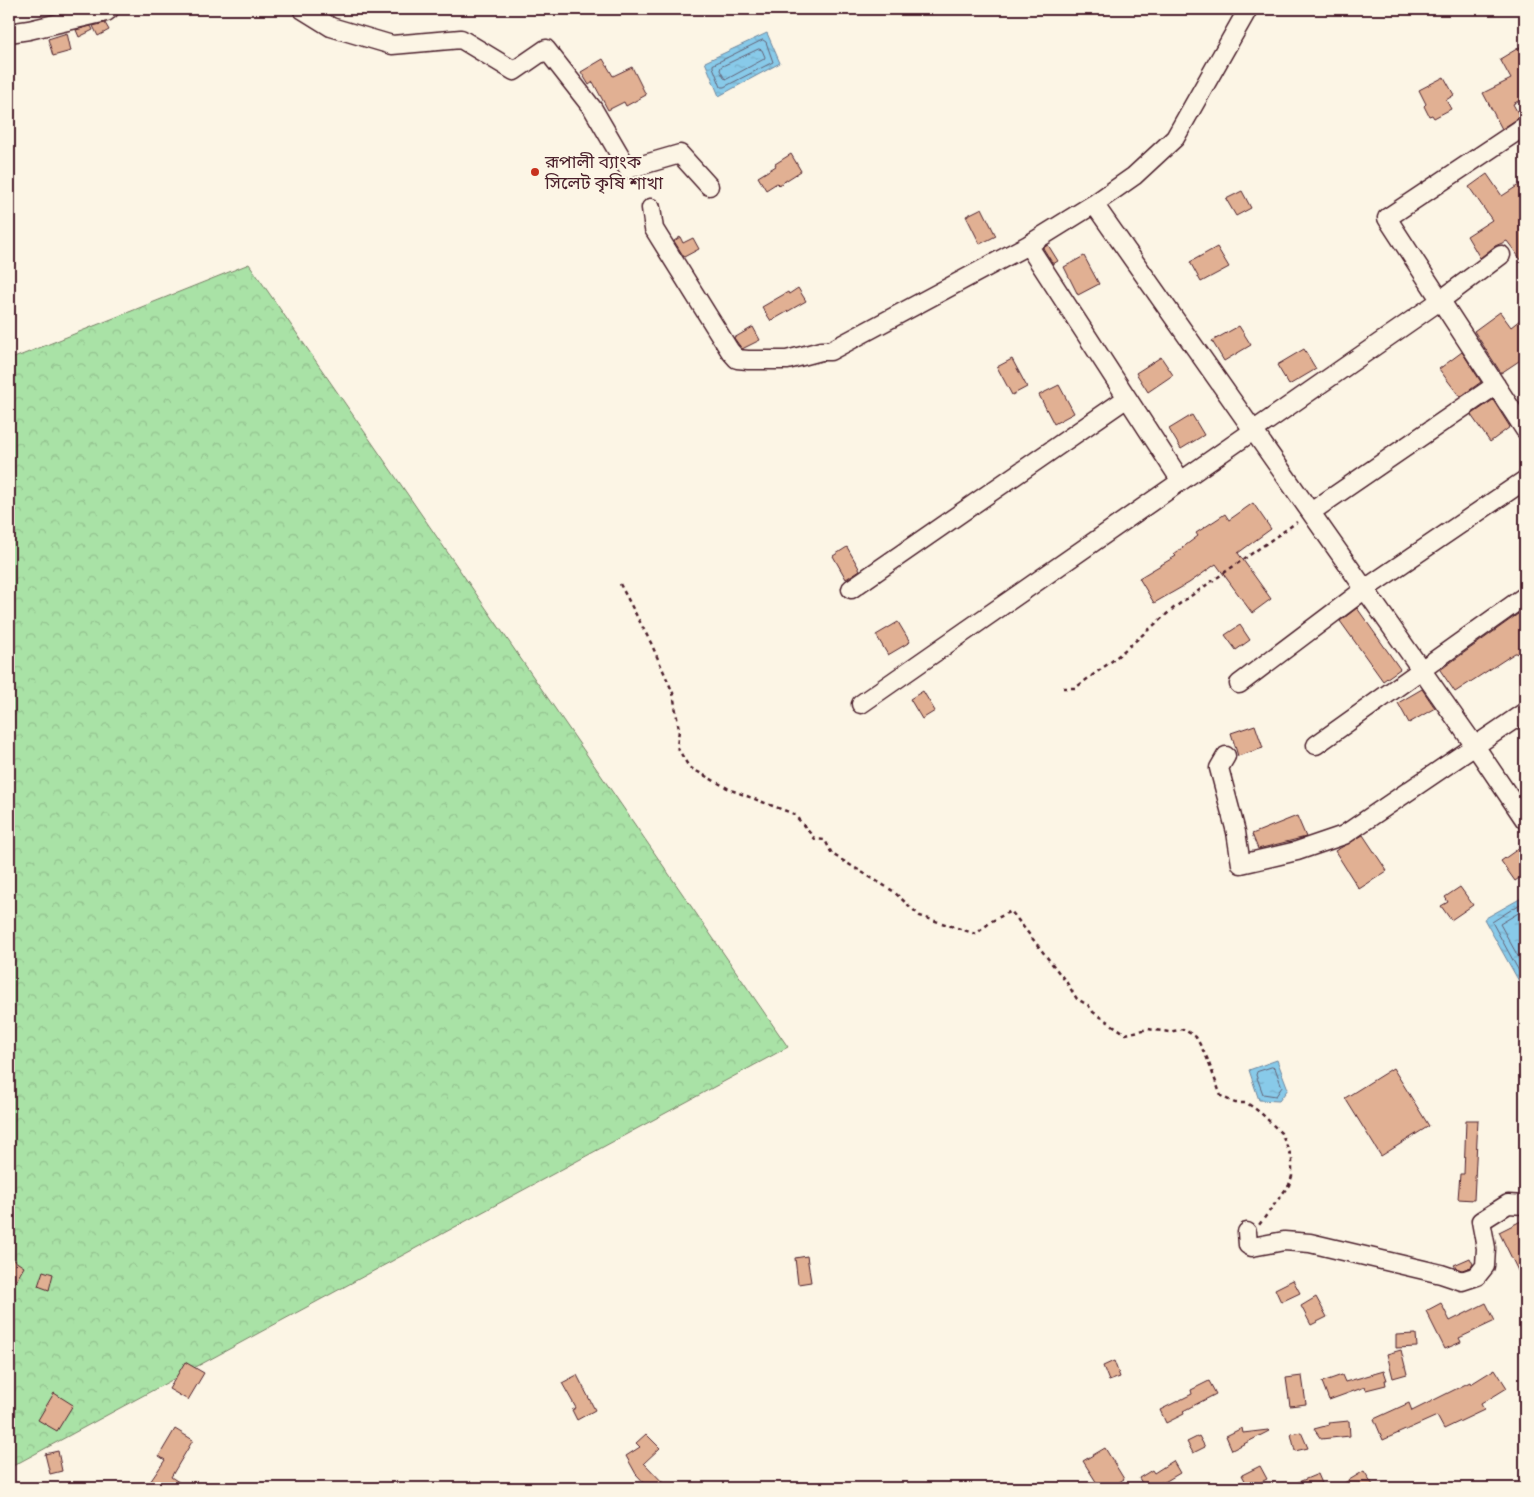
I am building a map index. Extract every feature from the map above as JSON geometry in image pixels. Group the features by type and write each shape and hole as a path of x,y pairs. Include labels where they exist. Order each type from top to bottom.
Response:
{"street":[{"path":"9,33 106,12 110,9"},
{"path":"302,9 331,27 392,45 461,39 514,71 546,49 592,109 628,169 680,154 709,186"},
{"path":"651,208 654,229 730,351 737,358 748,360 786,360 821,351 830,351 1028,245 1094,204 1134,176 1175,138 1248,9"},
{"path":"1525,126 1387,218 1525,430"},
{"path":"1094,204 1525,820"},
{"path":"1028,245 1181,480"},
{"path":"861,704 1441,300 1501,255"},
{"path":"1311,512 1496,385"},
{"path":"851,589 1127,398"},
{"path":"1239,684 1365,589 1525,480"},
{"path":"1316,745 1525,596"},
{"path":"1226,756 1219,768 1236,832 1241,864 1297,851 1344,835 1525,712"},
{"path":"1247,1232 1248,1245 1252,1247 1284,1241 1310,1243 1441,1274 1462,1282 1478,1276 1485,1266 1486,1248 1481,1221 1508,1204 1525,1205"}],"path":[{"path":"1063,688 1075,688 1112,661 1175,607 1311,512"},
{"path":"620,584 651,642 673,693 679,730 677,747 688,767 731,790 794,814 815,839 825,840 832,854 893,891 920,916 976,934 992,920 1010,911 1067,983 1077,999 1088,1005 1093,1012 1126,1034 1148,1029 1169,1032 1183,1028 1196,1037 1207,1058 1221,1096 1235,1103 1248,1103 1261,1113 1282,1133 1292,1158 1292,1176 1289,1185 1261,1224 1247,1232"}],"green space":[{"path":"249,264 788,1047 9,1468 9,360"}],"water":[{"path":"767,33 780,63 719,96 705,62"},
{"path":"1525,896 1525,992 1484,919"},
{"path":"1277,1060 1288,1089 1279,1101 1259,1100 1249,1070"}],"building":[{"path":"105,23 109,30 98,36 93,26"},
{"path":"91,26 93,30 79,37 76,30"},
{"path":"67,33 71,51 53,56 48,39"},
{"path":"1525,44 1525,97 1513,104 1520,117 1502,129 1483,93 1511,79 1500,59"},
{"path":"603,59 613,76 632,67 646,95 626,106 624,102 608,110 593,82 589,85 581,72"},
{"path":"1444,77 1454,95 1446,100 1451,109 1434,118 1432,115 1429,116 1424,106 1426,104 1419,90"},
{"path":"791,154 801,171 779,185 777,183 766,190 758,177"},
{"path":"1487,174 1502,196 1525,181 1525,265 1507,241 1495,246 1480,258 1467,236 1492,220 1469,187"},
{"path":"1242,191 1251,208 1236,216 1226,199"},
{"path":"982,208 996,236 980,244 966,216"},
{"path":"680,237 683,243 693,238 699,249 684,257 674,241"},
{"path":"1048,245 1058,261 1053,264 1043,248"},
{"path":"1217,247 1229,267 1201,282 1190,262"},
{"path":"1084,256 1099,284 1078,295 1064,267"},
{"path":"798,288 806,301 771,321 762,307"},
{"path":"1500,312 1511,327 1525,316 1525,357 1501,373 1474,331"},
{"path":"1239,326 1251,345 1224,361 1212,341"},
{"path":"753,327 760,340 742,349 734,338"},
{"path":"1304,349 1316,369 1289,385 1277,365"},
{"path":"1462,352 1481,382 1460,397 1439,369"},
{"path":"1161,357 1173,375 1148,392 1136,373"},
{"path":"1012,359 1027,387 1012,395 997,367"},
{"path":"1059,385 1074,413 1054,424 1039,395"},
{"path":"1493,400 1510,427 1490,442 1471,415"},
{"path":"1192,415 1204,435 1181,449 1169,429"},
{"path":"1253,503 1271,529 1238,553 1271,599 1252,613 1216,564 1189,583 1154,603 1139,578 1176,556 1174,554 1198,536 1196,533 1225,514 1229,520"},
{"path":"847,547 860,570 846,579 833,556"},
{"path":"1357,608 1400,669 1383,681 1340,621"},
{"path":"1525,609 1525,665 1517,653 1515,653 1455,692 1440,670"},
{"path":"898,622 910,642 888,655 876,635"},
{"path":"1240,625 1250,640 1236,650 1225,635"},
{"path":"1422,689 1435,708 1409,723 1398,703"},
{"path":"923,691 935,711 922,719 910,699"},
{"path":"1255,725 1263,748 1238,756 1231,733"},
{"path":"1297,816 1306,837 1258,849 1252,834"},
{"path":"1363,835 1387,871 1359,889 1335,851"},
{"path":"1525,844 1525,874 1515,881 1501,861"},
{"path":"1460,887 1473,905 1451,920 1441,906 1448,902 1445,897"},
{"path":"1393,1068 1429,1126 1381,1156 1345,1098"},
{"path":"1466,1120 1478,1120 1474,1200 1458,1199 1460,1174 1464,1174"},
{"path":"1525,1219 1525,1285 1499,1232"},
{"path":"807,1256 811,1282 798,1284 795,1258"},
{"path":"9,1257 24,1267 9,1293"},
{"path":"1470,1258 1473,1264 1471,1267 1462,1270 1454,1265"},
{"path":"43,1271 53,1274 49,1290 38,1286"},
{"path":"1293,1280 1300,1293 1281,1302 1275,1289"},
{"path":"1316,1297 1327,1317 1311,1325 1301,1306"},
{"path":"1441,1303 1450,1321 1486,1303 1495,1321 1459,1338 1461,1342 1445,1349 1426,1311"},
{"path":"1416,1334 1417,1347 1396,1348 1396,1335"},
{"path":"1401,1350 1407,1374 1393,1378 1387,1354"},
{"path":"1114,1361 1120,1377 1109,1381 1103,1366"},
{"path":"185,1362 204,1373 188,1400 169,1389"},
{"path":"1495,1369 1507,1388 1481,1404 1484,1410 1444,1429 1437,1416 1383,1440 1374,1419 1409,1403 1412,1411 1470,1382 1471,1384"},
{"path":"1384,1371 1387,1380 1385,1380 1386,1385 1366,1390 1365,1387 1329,1400 1322,1382 1342,1375 1345,1382"},
{"path":"577,1375 595,1410 577,1420 572,1410 576,1408 562,1383"},
{"path":"1302,1376 1306,1404 1290,1406 1286,1378"},
{"path":"1209,1381 1216,1394 1183,1411 1184,1414 1166,1423 1160,1410 1192,1394 1191,1390"},
{"path":"54,1393 73,1405 57,1431 38,1420"},
{"path":"1349,1421 1350,1436 1321,1439 1314,1429 1329,1425 1328,1423"},
{"path":"1242,1428 1243,1433 1269,1431 1232,1450 1226,1436"},
{"path":"175,1429 193,1440 171,1477 188,1488 146,1488 165,1460 159,1456"},
{"path":"1301,1432 1308,1448 1295,1451 1291,1434"},
{"path":"646,1434 660,1448 644,1463 668,1488 649,1488 636,1474 626,1456 640,1447 636,1443"},
{"path":"1199,1436 1205,1447 1193,1453 1187,1442"},
{"path":"1105,1448 1124,1479 1110,1488 1100,1488 1083,1461"},
{"path":"58,1451 62,1471 50,1474 45,1454"},
{"path":"1173,1461 1180,1473 1163,1483 1145,1488 1139,1478 1152,1470 1154,1473"},
{"path":"1260,1466 1267,1479 1249,1488 1242,1475"},
{"path":"1364,1471 1375,1488 1336,1488"},
{"path":"1318,1474 1324,1488 1284,1488"}],"place":[{"name":"রূপালী ব্যাংক সিলেট কৃষি শাখা","path":"535,172"}]}
